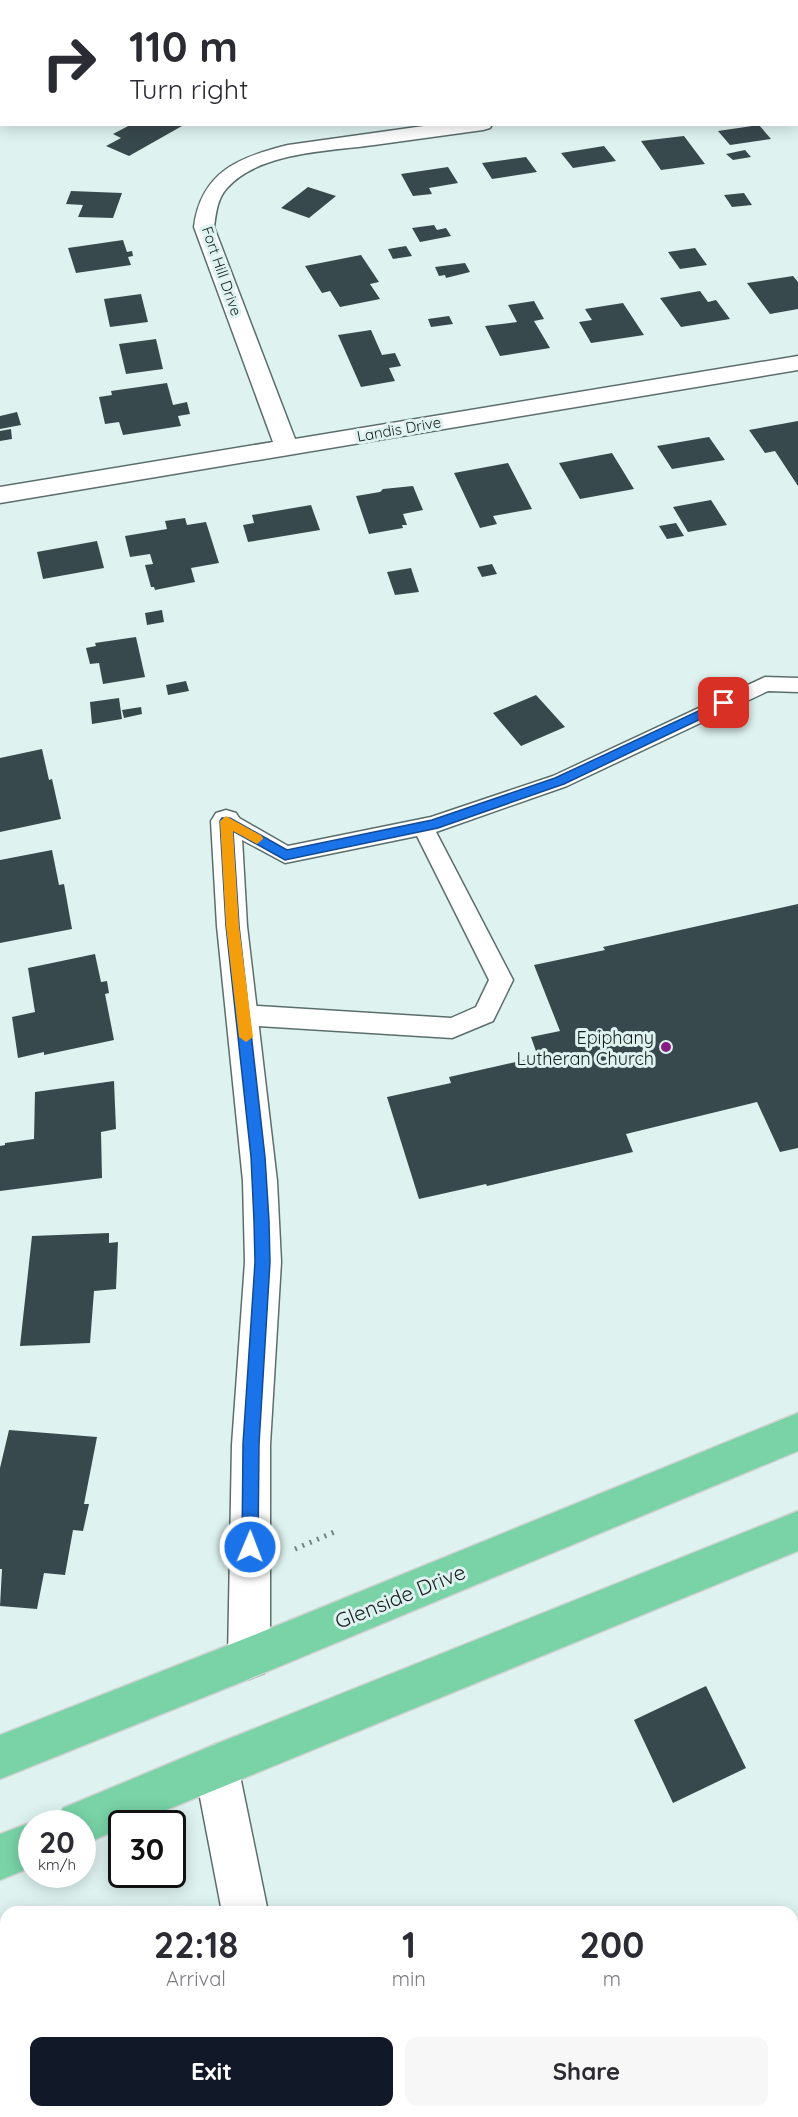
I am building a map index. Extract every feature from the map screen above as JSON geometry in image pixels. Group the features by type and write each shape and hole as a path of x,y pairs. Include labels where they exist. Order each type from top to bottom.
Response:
{"main road":[{"name":"Glenside Drive","path":"0,1757 249,1658 798,1432"},
{"path":"96,1817 216,1766 798,1531"},
{"path":"0,1857 18,1850"}],"street":[{"name":"Fort Hill Drive","path":"287,448 204,227 209,199 218,186 233,172 266,157 288,151 469,126"},
{"name":"Landis Drive","path":"0,495 798,363"},
{"path":"226,821 232,926 244,1015 260,1180 263,1262 251,1444 249,1658"},
{"path":"216,1766 244,1906"}],"lane":[{"path":"226,821 285,855 423,827 560,781 765,684 798,685"},
{"path":"244,1015 452,1028 485,1014 501,980 423,827"}],"building":[{"path":"128,126 182,126 129,156 106,146 121,138 113,134"},
{"path":"760,126 771,139 730,145 718,131"},
{"path":"684,136 705,164 661,170 641,141"},
{"path":"604,146 616,161 573,168 561,153"},
{"path":"745,150 751,157 733,160 726,154"},
{"path":"526,157 537,172 492,179 482,163"},
{"path":"448,167 458,183 429,188 432,194 413,196 401,174"},
{"path":"308,187 336,196 309,218 281,208"},
{"path":"71,191 122,193 113,218 78,217 83,205 66,204"},
{"path":"744,193 752,205 732,207 724,195"},
{"path":"434,225 437,230 446,228 451,236 420,242 412,228"},
{"path":"123,240 127,252 132,251 133,256 128,257 131,265 76,273 68,248"},
{"path":"406,246 412,256 393,259 388,249"},
{"path":"695,248 707,265 680,269 668,252"},
{"path":"361,255 379,282 370,284 380,299 340,307 330,291 322,293 305,266"},
{"path":"465,263 470,272 446,278 445,275 439,276 435,267"},
{"path":"793,276 798,282 798,309 770,314 747,283"},
{"path":"700,291 708,302 716,300 730,319 681,327 660,298"},
{"path":"141,294 148,322 110,327 104,299"},
{"path":"534,301 544,319 534,321 550,348 500,356 485,326 517,322 508,305"},
{"path":"623,303 644,335 591,343 579,322 592,320 585,309"},
{"path":"449,316 453,324 431,327 428,319"},
{"path":"371,330 382,355 395,353 401,366 389,368 395,381 361,387 338,335"},
{"path":"156,339 163,369 126,374 119,344"},
{"path":"167,383 173,405 187,402 190,414 178,416 181,426 123,435 119,422 105,424 99,397 112,395 111,391"},
{"path":"17,412 21,425 0,429 0,416"},
{"path":"798,421 798,486 775,451 765,453 749,430"},
{"path":"11,429 12,439 0,441 0,431"},
{"path":"709,437 725,460 672,469 657,446"},
{"path":"612,453 634,489 580,499 559,463"},
{"path":"508,463 532,509 493,516 497,524 480,528 454,473"},
{"path":"413,486 423,510 403,514 407,525 402,525 403,528 369,534 356,496 380,492 383,489"},
{"path":"711,500 727,525 688,532 673,507"},
{"path":"311,505 320,530 248,542 243,525 254,523 252,515"},
{"path":"185,518 187,525 206,522 219,563 191,568 195,582 155,590 151,587 145,565 153,564 150,554 130,557 125,536 167,529 165,521"},
{"path":"676,523 684,536 667,539 659,526"},
{"path":"97,541 104,568 43,579 37,552"},
{"path":"492,564 497,574 482,577 477,567"},
{"path":"411,568 419,592 395,595 387,572"},
{"path":"162,610 164,622 147,625 145,613"},
{"path":"136,637 145,677 103,684 99,663 90,664 86,648 96,646 95,643"},
{"path":"186,681 189,691 168,695 166,685"},
{"path":"536,695 565,727 521,746 493,713"},
{"path":"119,698 122,719 92,724 90,702"},
{"path":"141,707 142,714 124,718 122,710"},
{"path":"42,749 61,819 0,832 0,758"},
{"path":"52,850 59,885 64,884 72,929 0,943 0,860"},
{"name":"Epiphany Lutheran Church","path":"798,904 798,1148 780,1152 757,1102 626,1134 633,1152 487,1186 486,1184 419,1199 387,1097 451,1083 449,1077 538,1057 531,1037 560,1031 534,965 605,950 603,947"},
{"path":"95,954 101,982 107,981 109,993 105,994 114,1040 44,1055 44,1052 18,1058 12,1017 35,1012 28,968"},
{"path":"114,1081 116,1129 101,1132 102,1178 0,1191 0,1146 5,1143 34,1139 35,1092"},
{"path":"109,1233 109,1243 118,1242 116,1289 94,1291 90,1343 20,1346 32,1236"},
{"path":"9,1430 97,1437 84,1504 89,1504 83,1531 73,1530 65,1575 44,1573 37,1609 0,1606 2,1569 0,1569 0,1468"},
{"path":"706,1686 746,1768 673,1803 634,1720"}],"slow traffic":[{"path":"246,1037 232,926 226,821 257,839"}],"place":[{"name":"Epiphany Lutheran Church","path":"666,1047"}],"route":[{"path":"250,1547 251,1444 263,1262 262,1221 244,1015 232,926 226,821 285,855 433,825 560,781 724,703"}]}
